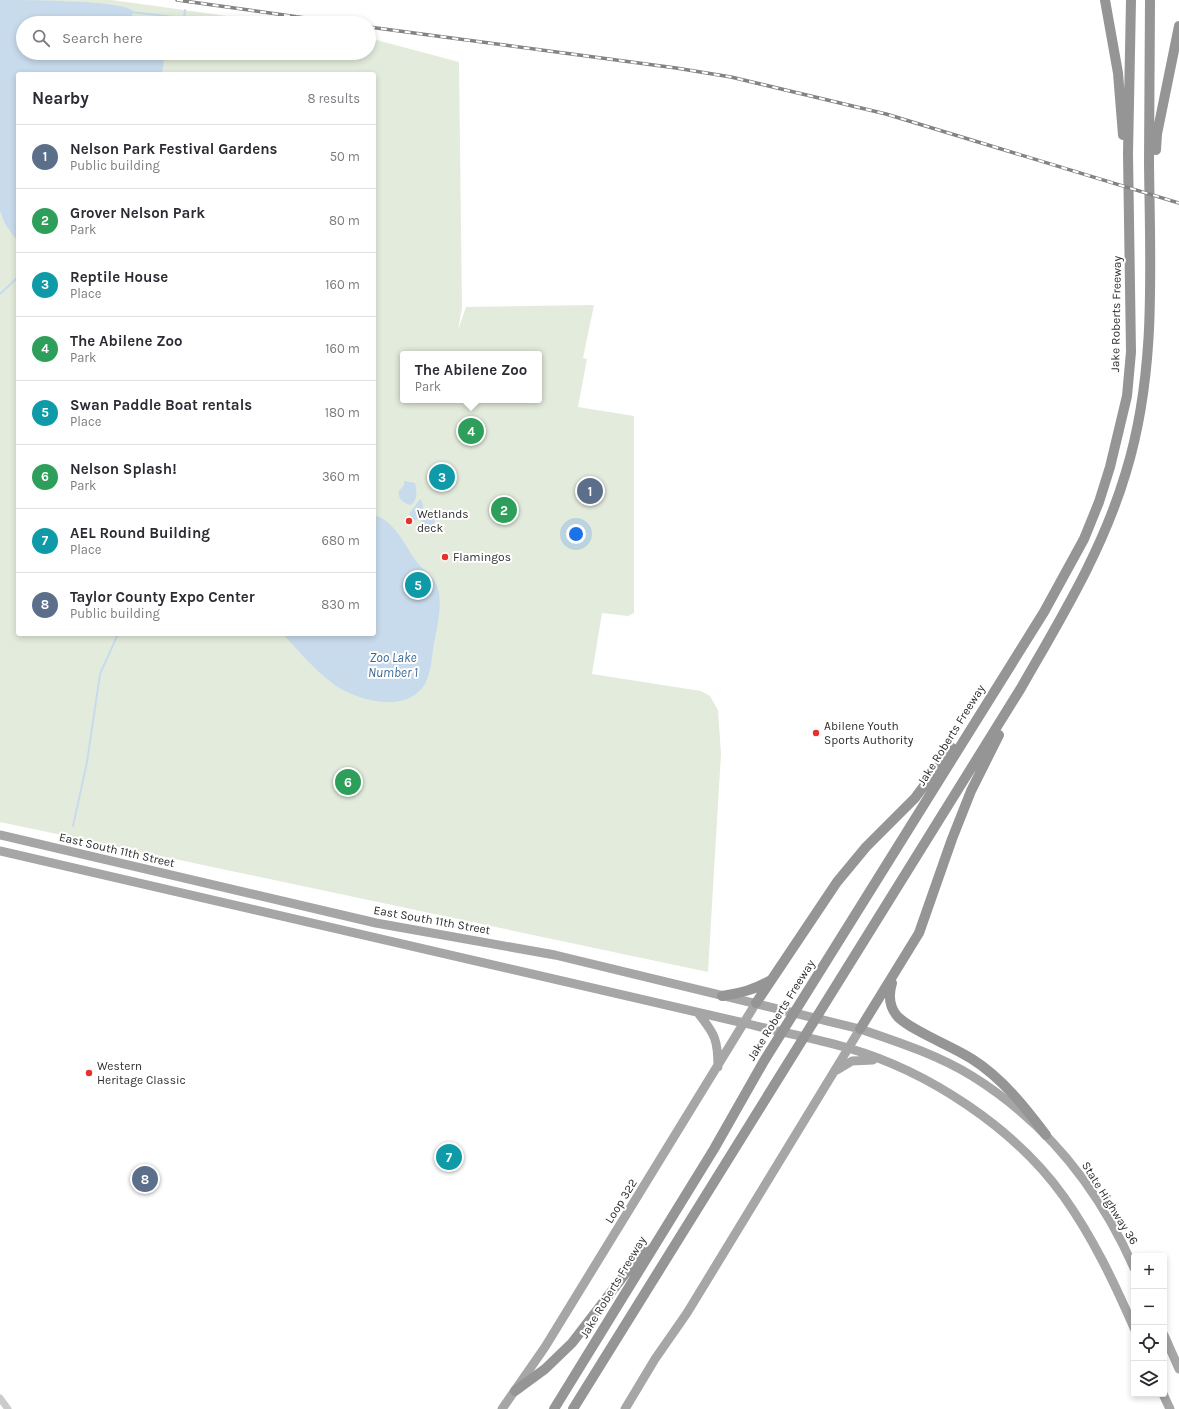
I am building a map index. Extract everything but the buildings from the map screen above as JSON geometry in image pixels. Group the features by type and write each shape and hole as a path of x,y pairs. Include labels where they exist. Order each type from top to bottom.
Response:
{"highway":[{"path":"1105,0 1118,73 1123,136 1128,154"},
{"name":"Jake Roberts Freeway","path":"554,1409 675,1210 714,1149 764,1061 1055,594 1084,539 1110,467 1127,396 1131,352 1128,154 1131,0"},
{"path":"573,1409 1026,680 1073,598 1097,551 1115,508 1137,434 1146,380 1151,292 1152,162 1150,0"},
{"path":"1152,162 1179,26"},
{"path":"860,1029 894,976 919,933 952,838 971,792 1026,680"},
{"path":"756,1003 837,882 866,847 915,798 999,683"},
{"path":"894,976 889,994 891,1006 898,1016 909,1025 974,1060 990,1072 1022,1103 1046,1135"},
{"path":"722,996 745,992 757,988 771,980"},
{"path":"515,1390 545,1369 572,1343 675,1210"}],"main road":[{"name":"East South 11th Street","path":"0,835 376,923 555,956 860,1029"},
{"path":"0,851 698,1012 848,1048 884,1061 926,1081 980,1113 1024,1151 1045,1173 1080,1220 1103,1260 1133,1325"},
{"name":"Loop 322","path":"502,1409 545,1347 756,1003"},
{"path":"698,1012 713,1032 717,1042 718,1067"},
{"path":"625,1409 655,1359 703,1286 860,1029"},
{"name":"State Highway 36","path":"860,1029 928,1054 972,1076 1020,1112 1046,1135 1081,1175 1116,1230 1131,1262"},
{"path":"832,1074 843,1065 852,1061 863,1059 884,1061"},
{"path":"1167,1342 1179,1369"},
{"path":"1164,1397 1170,1409"}],"street":[{"path":"0,1398 8,1409"}],"green space":[{"path":"0,0 112,0 227,16 16,16 16,60 376,60 376,40 459,62 462,308 458,330 466,307 594,305 583,358 587,359 578,407 634,416 634,613 628,616 602,613 592,674 701,691 710,696 718,710 721,754 708,972 0,822"}],"water":[{"path":"0,0 92,3 126,7 133,11 132,16 16,16 16,60 164,60 162,72 16,72 16,239 5,224 0,211"},
{"path":"404,481 415,483 416,495 415,500 411,505 404,502 399,496 399,491 404,485"},
{"path":"420,499 422,501 424,513 427,515 429,512 435,517 433,534 425,533 420,523 426,516 423,514 415,521 409,514"},
{"name":"Zoo Lake Number 1","path":"376,516 381,518 393,528 416,561 432,577 437,585 440,603 438,619 430,669 423,687 414,695 404,700 379,702 366,699 353,695 332,683 300,653 285,636 376,636"}],"waterway":[{"path":"184,16 185,10"},
{"path":"131,12 166,16"},
{"path":"0,294 16,279"},
{"path":"73,826 87,762 100,674 117,636"}],"railway":[{"path":"177,0 291,16"},
{"path":"376,28 676,68 731,77 886,114 1179,203"}],"place":[{"name":"The Abilene Zoo","path":"471,431"},
{"name":"Reptile House","path":"442,477"},
{"name":"Nelson Park Festival Gardens","path":"590,491"},
{"name":"Grover Nelson Park","path":"504,510"},
{"name":"Wetlands deck","path":"409,521"},
{"name":"Flamingos","path":"445,557"},
{"name":"Swan Paddle Boat rentals","path":"418,585"},
{"name":"Abilene Youth Sports Authority","path":"816,733"},
{"name":"Nelson Splash!","path":"348,782"},
{"name":"Western Heritage Classic","path":"89,1073"},
{"name":"AEL Round Building","path":"449,1157"},
{"name":"Taylor County Expo Center","path":"145,1179"}]}
